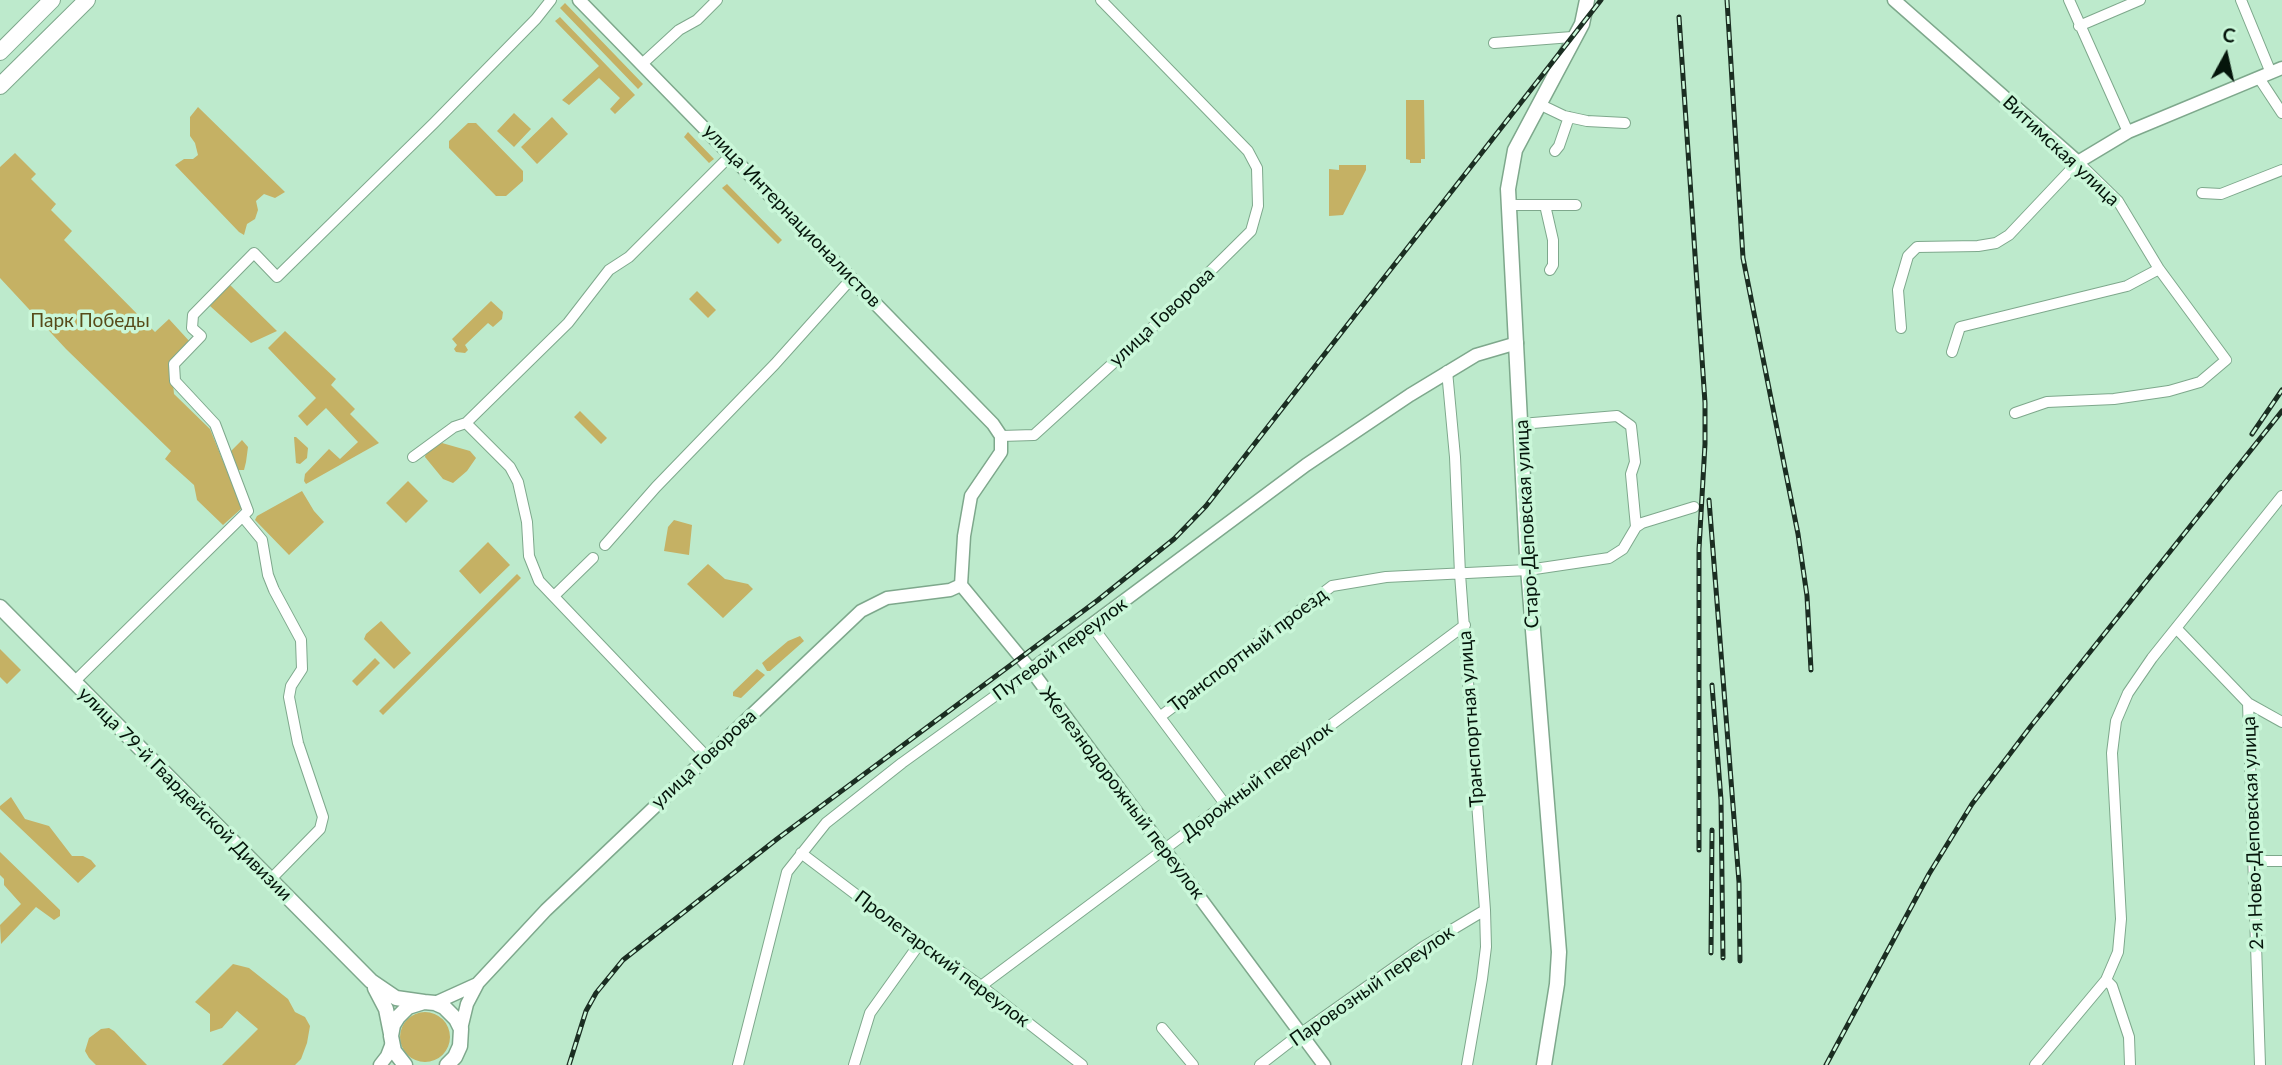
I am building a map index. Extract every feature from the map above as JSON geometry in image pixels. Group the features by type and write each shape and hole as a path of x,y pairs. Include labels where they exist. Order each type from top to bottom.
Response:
{"main road":[{"path":"0,52 52,0"},
{"path":"61,0 74,12"},
{"path":"0,86 87,0"},
{"name":"Старо-Деповская улица","path":"1544,1065 1557,984 1559,952 1528,570 1508,189 1515,150 1582,24 1587,0"},
{"name":"улица 79-й Гвардейской Дивизии","path":"0,607 371,981 396,998 429,1003"},
{"name":"улица 79-й Гвардейской Дивизии","path":"371,981 386,1009 394,1051 405,1065"},
{"path":"391,1039 393,1025 402,1012 408,1007 429,1003 451,1013 461,1029 460,1046 448,1064"}],"street":[{"path":"74,682 248,511 215,424 175,381 174,365 201,336 192,328 193,315 254,253 277,277 434,123 536,19 551,0"},
{"name":"улица Интернационалистов","path":"579,0 732,154 993,424 1001,436"},
{"path":"642,64 679,30 698,20 717,0"},
{"name":"улица Говорова","path":"1001,436 1034,435 1166,316 1251,231 1258,206 1257,168 1248,151 1101,0"},
{"name":"Витимская улица","path":"1894,0 2078,162 2118,201 2160,269 2226,360 2200,382 2169,391 2114,399 2047,402 2015,413"},
{"path":"2069,0 2128,132"},
{"path":"2080,26 2140,0"},
{"path":"1901,328 1898,290 1908,256 1917,247 1996,243 2009,235 2078,162 2128,132 2277,71 2241,0"},
{"path":"1494,43 1572,37 1577,34"},
{"path":"2259,78 2282,113"},
{"path":"1539,104 1569,117 1587,121 1625,123"},
{"path":"1555,151 1569,117"},
{"path":"412,457 454,427 466,423 568,323 609,270 629,257 732,154"},
{"path":"2202,193 2221,194 2282,170"},
{"path":"1509,205 1576,205"},
{"path":"1545,205 1553,240 1553,265 1550,270"},
{"path":"1952,352 1960,327 2127,286 2160,269"},
{"path":"606,545 656,487 775,364 852,278"},
{"name":"Путевой переулок","path":"738,1065 787,872 826,823 1306,465 1447,371 1476,355 1517,343"},
{"name":"Транспортная улица","path":"1447,371 1485,910 1486,947 1468,1065"},
{"path":"1521,424 1617,416 1631,426 1635,462 1631,474 1636,527 1694,507"},
{"path":"466,423 510,467 518,482 527,522 528,556 539,581 651,702 706,756"},
{"path":"961,585 964,536 971,496 1001,452 1001,436"},
{"path":"2035,1065 2106,980 2118,952 2121,919 2112,753 2116,721 2128,693 2152,658 2282,496"},
{"path":"243,517 262,540 268,575 301,640 303,668 291,686 289,697 298,743 323,817 320,829 271,880"},
{"name":"Транспортный проезд","path":"1160,716 1332,586 1386,577 1528,570 1609,558 1623,549 1636,527"},
{"path":"554,596 593,558"},
{"name":"улица Говорова","path":"461,1029 467,1004 478,983 546,910 861,611 887,598 950,590 961,585"},
{"name":"Железнодорожный переулок","path":"961,585 1031,670 1324,1065"},
{"name":"Дорожный переулок","path":"981,986 1465,625"},
{"path":"1092,626 1225,804"},
{"name":"2-я Ново-Деповская улица","path":"2177,629 2248,703 2260,1065"},
{"path":"2248,703 2282,722"},
{"name":"Пролетарский переулок","path":"801,853 981,986 1082,1065"},
{"path":"2253,861 2282,861"},
{"name":"Паровозный переулок","path":"1260,1065 1423,947 1485,910"},
{"path":"854,1065 870,1013 920,943"},
{"path":"2106,980 2112,986 2129,1037 2130,1065"},
{"name":"улица Говорова","path":"429,1003 478,983"},
{"path":"1162,1028 1193,1065"},
{"path":"380,1065 387,1056 391,1039"},
{"path":"393,1065 405,1065"}],"green space":[{"path":"565,3 643,84 638,89 560,8"},
{"path":"560,17 635,95 615,114 610,109 620,98 599,78 569,105 562,100 599,66 555,21"},
{"path":"1406,100 1424,100 1425,159 1421,159 1421,163 1410,163 1410,160 1406,159"},
{"path":"198,107 285,192 275,198 264,194 256,201 258,210 255,219 247,224 244,235 175,165 198,155 190,136 190,117"},
{"path":"514,113 531,129 514,147 497,131"},
{"path":"552,117 568,134 537,164 521,147"},
{"path":"468,123 476,123 523,171 523,181 506,196 496,196 449,148 449,141"},
{"path":"688,132 714,159 709,163 684,137"},
{"name":"Парк Победы","path":"15,153 36,174 31,179 56,204 51,210 72,231 64,240 155,332 169,319 191,343 171,361 174,394 210,429 242,508 223,525 197,500 194,485 165,459 171,451 66,349 0,278 0,167"},
{"path":"1339,165 1366,165 1366,170 1343,215 1329,216 1329,169 1339,170"},
{"path":"727,184 782,240 778,244 722,188"},
{"path":"229,284 277,331 251,343 210,306"},
{"path":"697,291 716,310 708,318 689,299"},
{"path":"491,301 503,312 502,319 493,327 488,323 465,345 468,350 465,353 456,352 454,349 457,345 452,339"},
{"path":"285,331 336,379 331,385 355,409 350,414 379,443 306,484 305,474 329,449 340,459 358,442 326,408 307,426 298,416 316,398 268,348"},
{"path":"580,411 607,438 601,444 574,417"},
{"path":"294,437 308,448 307,458 300,464 296,463"},
{"path":"242,440 248,447 246,462 244,470 238,470 230,452"},
{"path":"442,443 470,451 476,458 467,471 453,483 443,479 425,457 426,452"},
{"path":"408,481 428,501 406,523 386,503"},
{"path":"302,491 324,522 289,555 255,520 257,516"},
{"path":"674,520 692,525 689,555 664,551 668,527"},
{"path":"488,542 510,565 480,594 459,571"},
{"path":"708,564 725,579 748,584 753,589 723,618 687,584"},
{"path":"517,574 521,578 383,715 379,711"},
{"path":"381,621 411,653 394,669 364,639"},
{"path":"800,636 804,641 767,671 762,663 788,641"},
{"path":"0,649 21,670 7,684 0,677"},
{"path":"375,658 380,663 357,686 352,681"},
{"path":"757,669 765,675 741,698 733,696 733,692"},
{"path":"11,797 25,819 49,826 72,856 83,856 96,866 78,883 0,809"},
{"path":"0,852 60,910 60,916 54,920 36,907 1,944 0,925 21,904 4,885 4,879 0,875"},
{"path":"233,964 249,968 288,999 295,1012 305,1017 310,1026 307,1043 301,1059 295,1065 222,1065 258,1029 237,1011 222,1028 210,1032 210,1014 195,1002"},
{"path":"425,1012 443,1019 450,1037 443,1055 425,1062 407,1055 400,1037 407,1019"},
{"path":"109,1028 147,1065 96,1065 85,1051 89,1038 101,1029"}],"railway":[{"path":"569,1065 586,1011 596,993 623,960 777,839 1098,600 1174,539 1206,506 1601,0"},
{"path":"1727,0 1743,258 1798,534 1807,596 1811,670"},
{"path":"1679,17 1705,403 1699,549 1699,850"},
{"path":"2252,434 2282,390"},
{"path":"1826,1065 1929,874 1972,804 2282,411"},
{"path":"1709,500 1739,882 1740,961"},
{"path":"1712,685 1721,800 1723,958"},
{"path":"1711,953 1712,830"}]}
